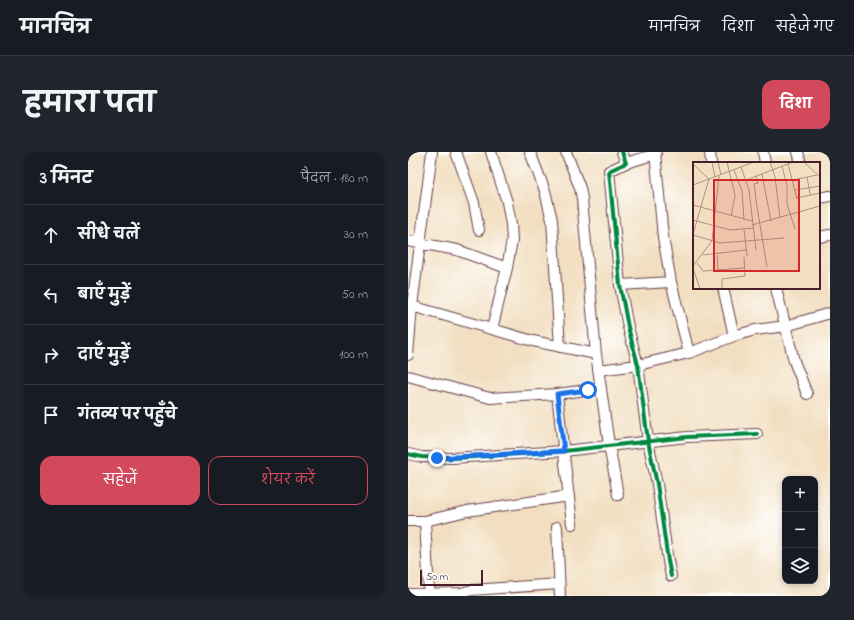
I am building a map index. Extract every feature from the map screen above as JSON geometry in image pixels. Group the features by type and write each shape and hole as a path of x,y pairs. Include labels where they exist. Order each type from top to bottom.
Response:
{"street":[{"path":"408,355 410,305 432,152"},
{"path":"456,152 474,203 479,230"},
{"path":"491,152 507,202 512,240 507,268 492,329"},
{"path":"530,152 545,191 552,220 560,347"},
{"path":"566,152 580,188 582,199 596,354 609,446 618,495"},
{"path":"622,152 626,163"},
{"path":"710,152 711,162"},
{"path":"763,152 765,162"},
{"path":"798,152 800,162"},
{"path":"671,576 657,484 648,441 638,365 628,327 620,285 609,171 626,163 655,153 663,237 671,282 689,353"},
{"path":"820,198 830,196"},
{"path":"820,236 830,235"},
{"path":"408,241 457,250 507,268"},
{"path":"620,285 671,282"},
{"path":"724,289 734,336"},
{"path":"776,289 794,361 807,394"},
{"path":"410,305 533,341 596,354"},
{"path":"598,370 638,365 689,353 734,336 755,330 786,326 830,313"},
{"path":"408,376 490,398 557,394 601,388"},
{"path":"557,394 572,524"},
{"path":"408,454 422,457 452,458 564,451 687,437 757,434"},
{"path":"408,521 425,521 467,511 569,496"},
{"path":"425,521 428,593"},
{"path":"557,527 560,596"},
{"path":"408,594 461,593 472,590 559,584"}],"cycle path":[{"path":"622,152 626,163 609,171 620,285 628,327 638,365 648,441 657,484 671,576"},
{"path":"408,454 422,457 452,458 564,451 687,437 757,434"}],"route":[{"path":"437,458 564,451 557,394 588,390"}]}
